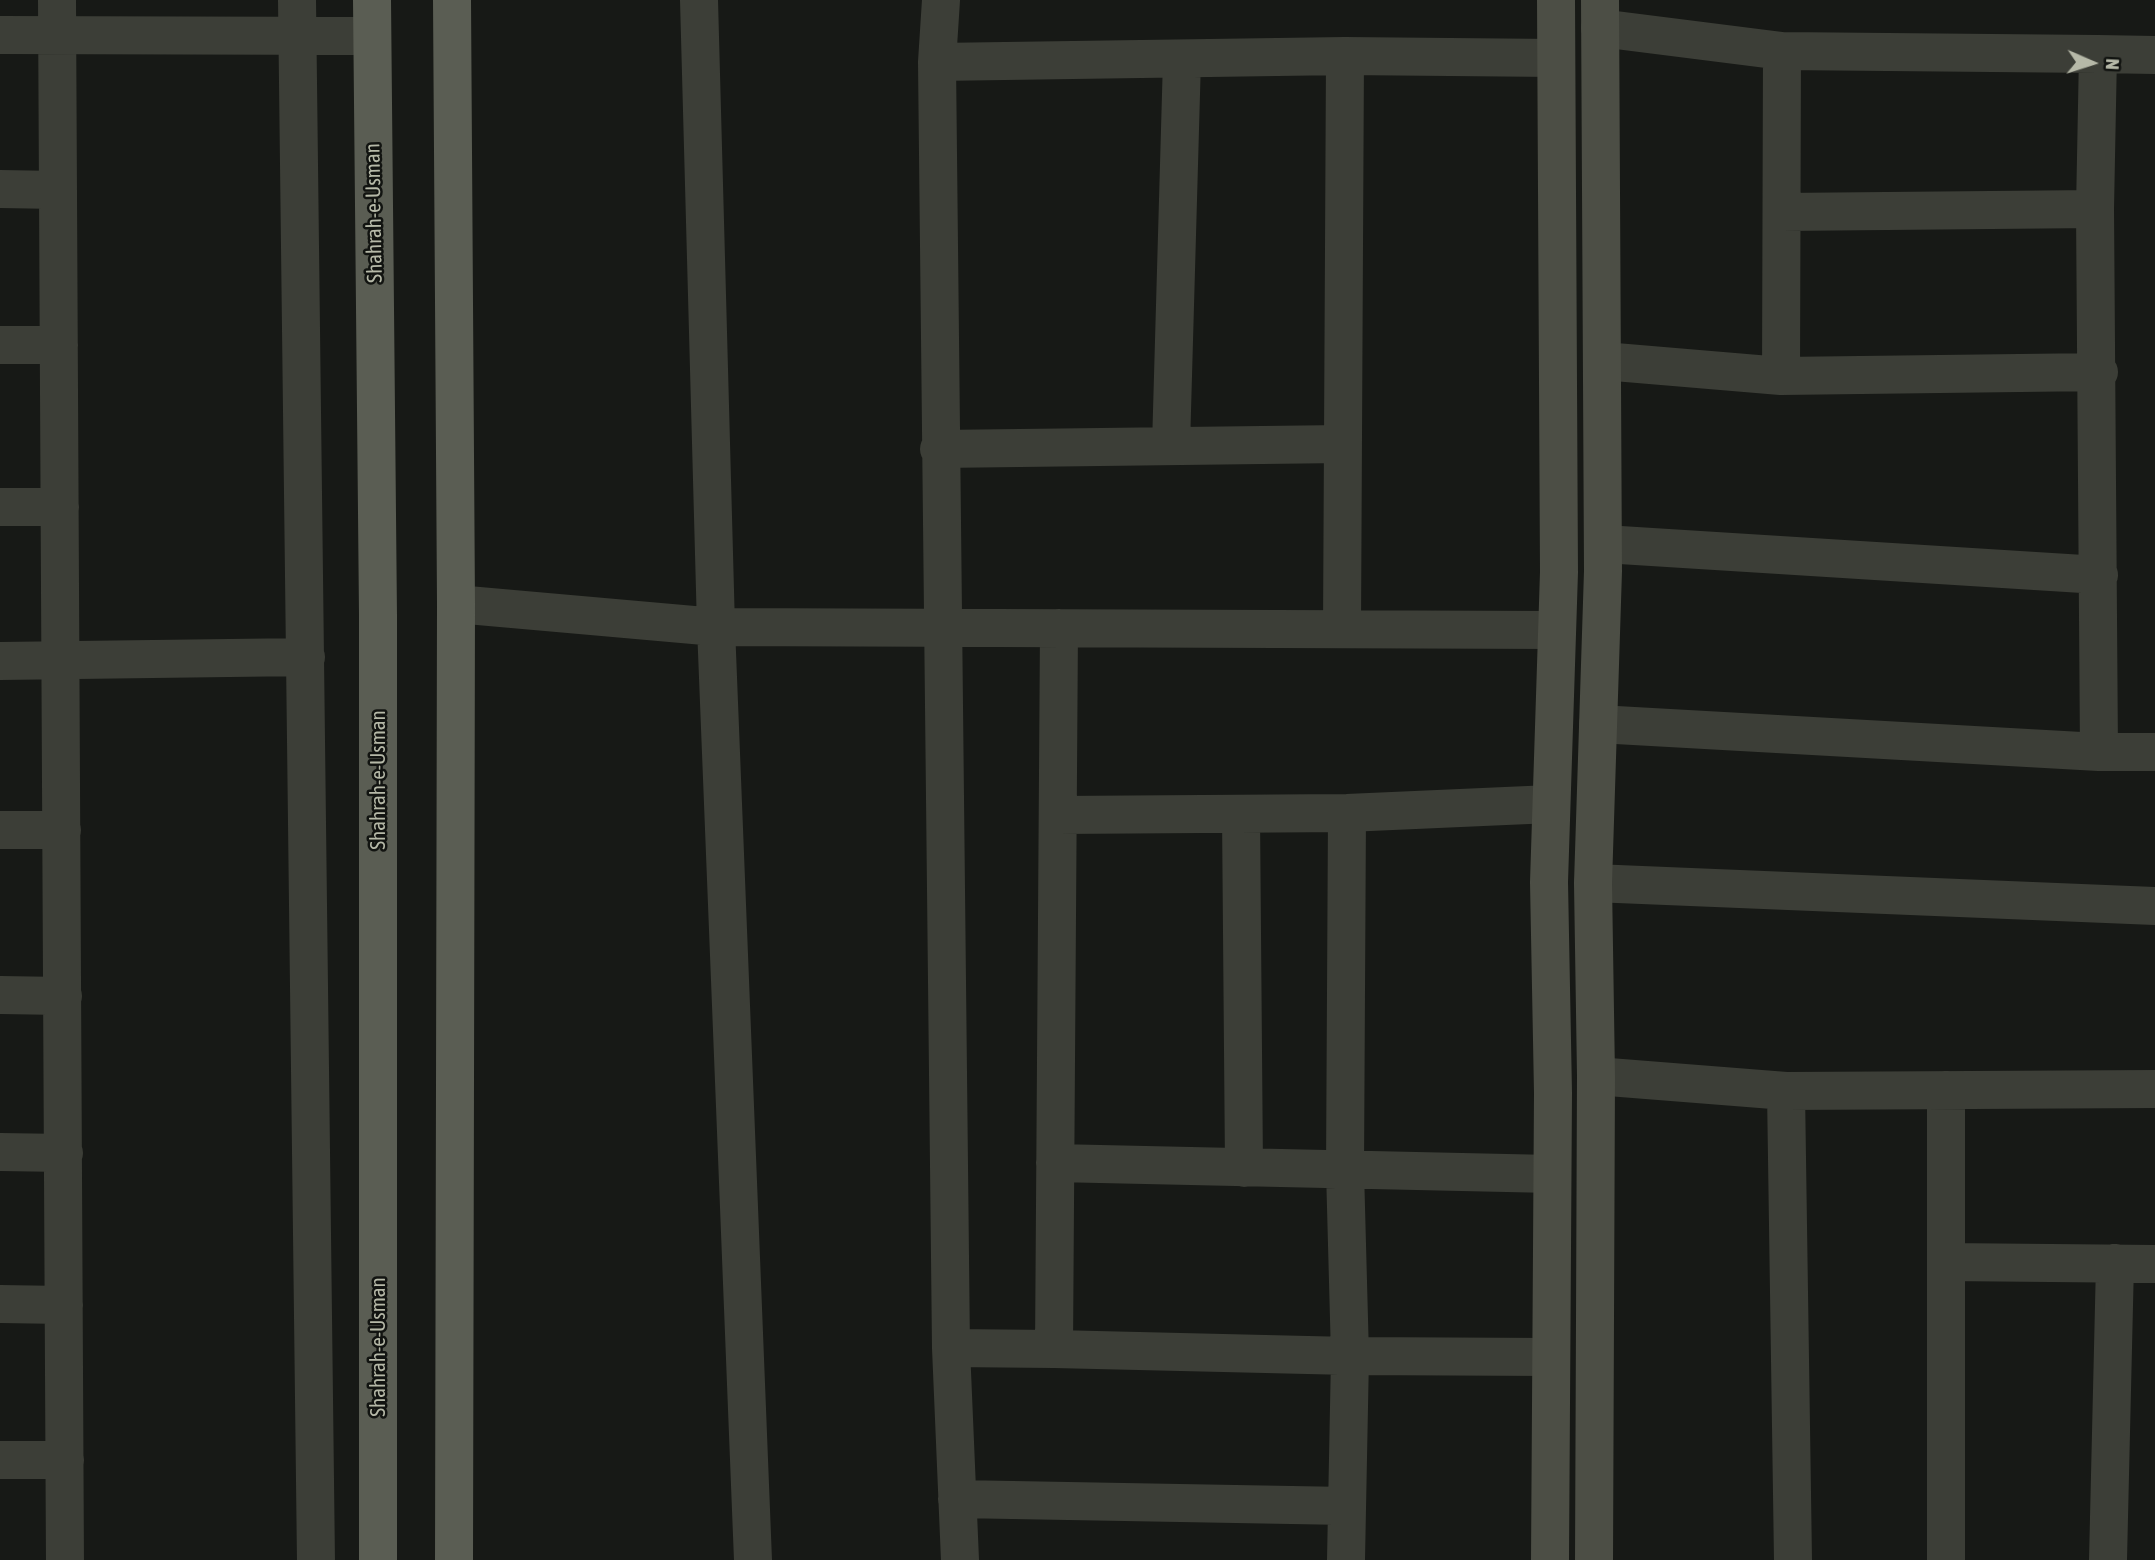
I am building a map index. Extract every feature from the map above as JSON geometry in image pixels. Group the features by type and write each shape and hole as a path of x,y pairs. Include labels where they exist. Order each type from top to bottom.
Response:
{"main road":[{"path":"452,0 456,604 454,1560"},
{"name":"Shahrah-e-Usman","path":"372,18 378,601 378,1560"}],"street":[{"path":"699,0 716,627 753,1560"},
{"path":"941,0 937,62 941,628 951,1348 960,1560"},
{"path":"1550,1560 1552,1174 1549,882 1559,572 1560,383 1556,0"},
{"path":"1594,1560 1596,1076 1593,883 1604,544 1600,14 1782,51 2155,55"},
{"path":"57,18 65,1560"},
{"path":"0,35 57,18 372,18"},
{"path":"297,18 316,1560"},
{"path":"1781,376 1782,51"},
{"path":"2098,54 2095,209 2099,372 2099,752"},
{"path":"937,62 1345,56 1555,58"},
{"path":"1342,629 1345,56"},
{"path":"1171,446 1182,59"},
{"path":"0,189 58,190"},
{"path":"1782,212 2095,209"},
{"path":"0,345 59,345"},
{"path":"1603,361 1781,376 2099,372"},
{"path":"939,449 1343,444"},
{"path":"0,507 60,507"},
{"path":"1604,544 2099,575"},
{"path":"456,604 716,627 1556,631"},
{"path":"1054,1349 1059,628"},
{"path":"0,661 306,657"},
{"path":"1598,724 2099,752 2155,752"},
{"path":"1058,815 1347,813 1551,804"},
{"path":"1346,1560 1350,1356 1345,1170 1347,813"},
{"path":"1241,814 1244,1168"},
{"path":"0,830 62,830"},
{"path":"1593,883 2155,906"},
{"path":"0,995 63,996"},
{"path":"1596,1076 1786,1091 2155,1089"},
{"path":"1946,1090 1947,1560"},
{"path":"1786,1091 1793,1560"},
{"path":"0,1152 64,1153"},
{"path":"1055,1163 1552,1174"},
{"path":"1946,1262 2155,1264"},
{"path":"2108,1560 2115,1264"},
{"path":"0,1304 64,1305"},
{"path":"951,1348 1550,1357"},
{"path":"0,1460 65,1460"},
{"path":"957,1499 1347,1506"}]}
